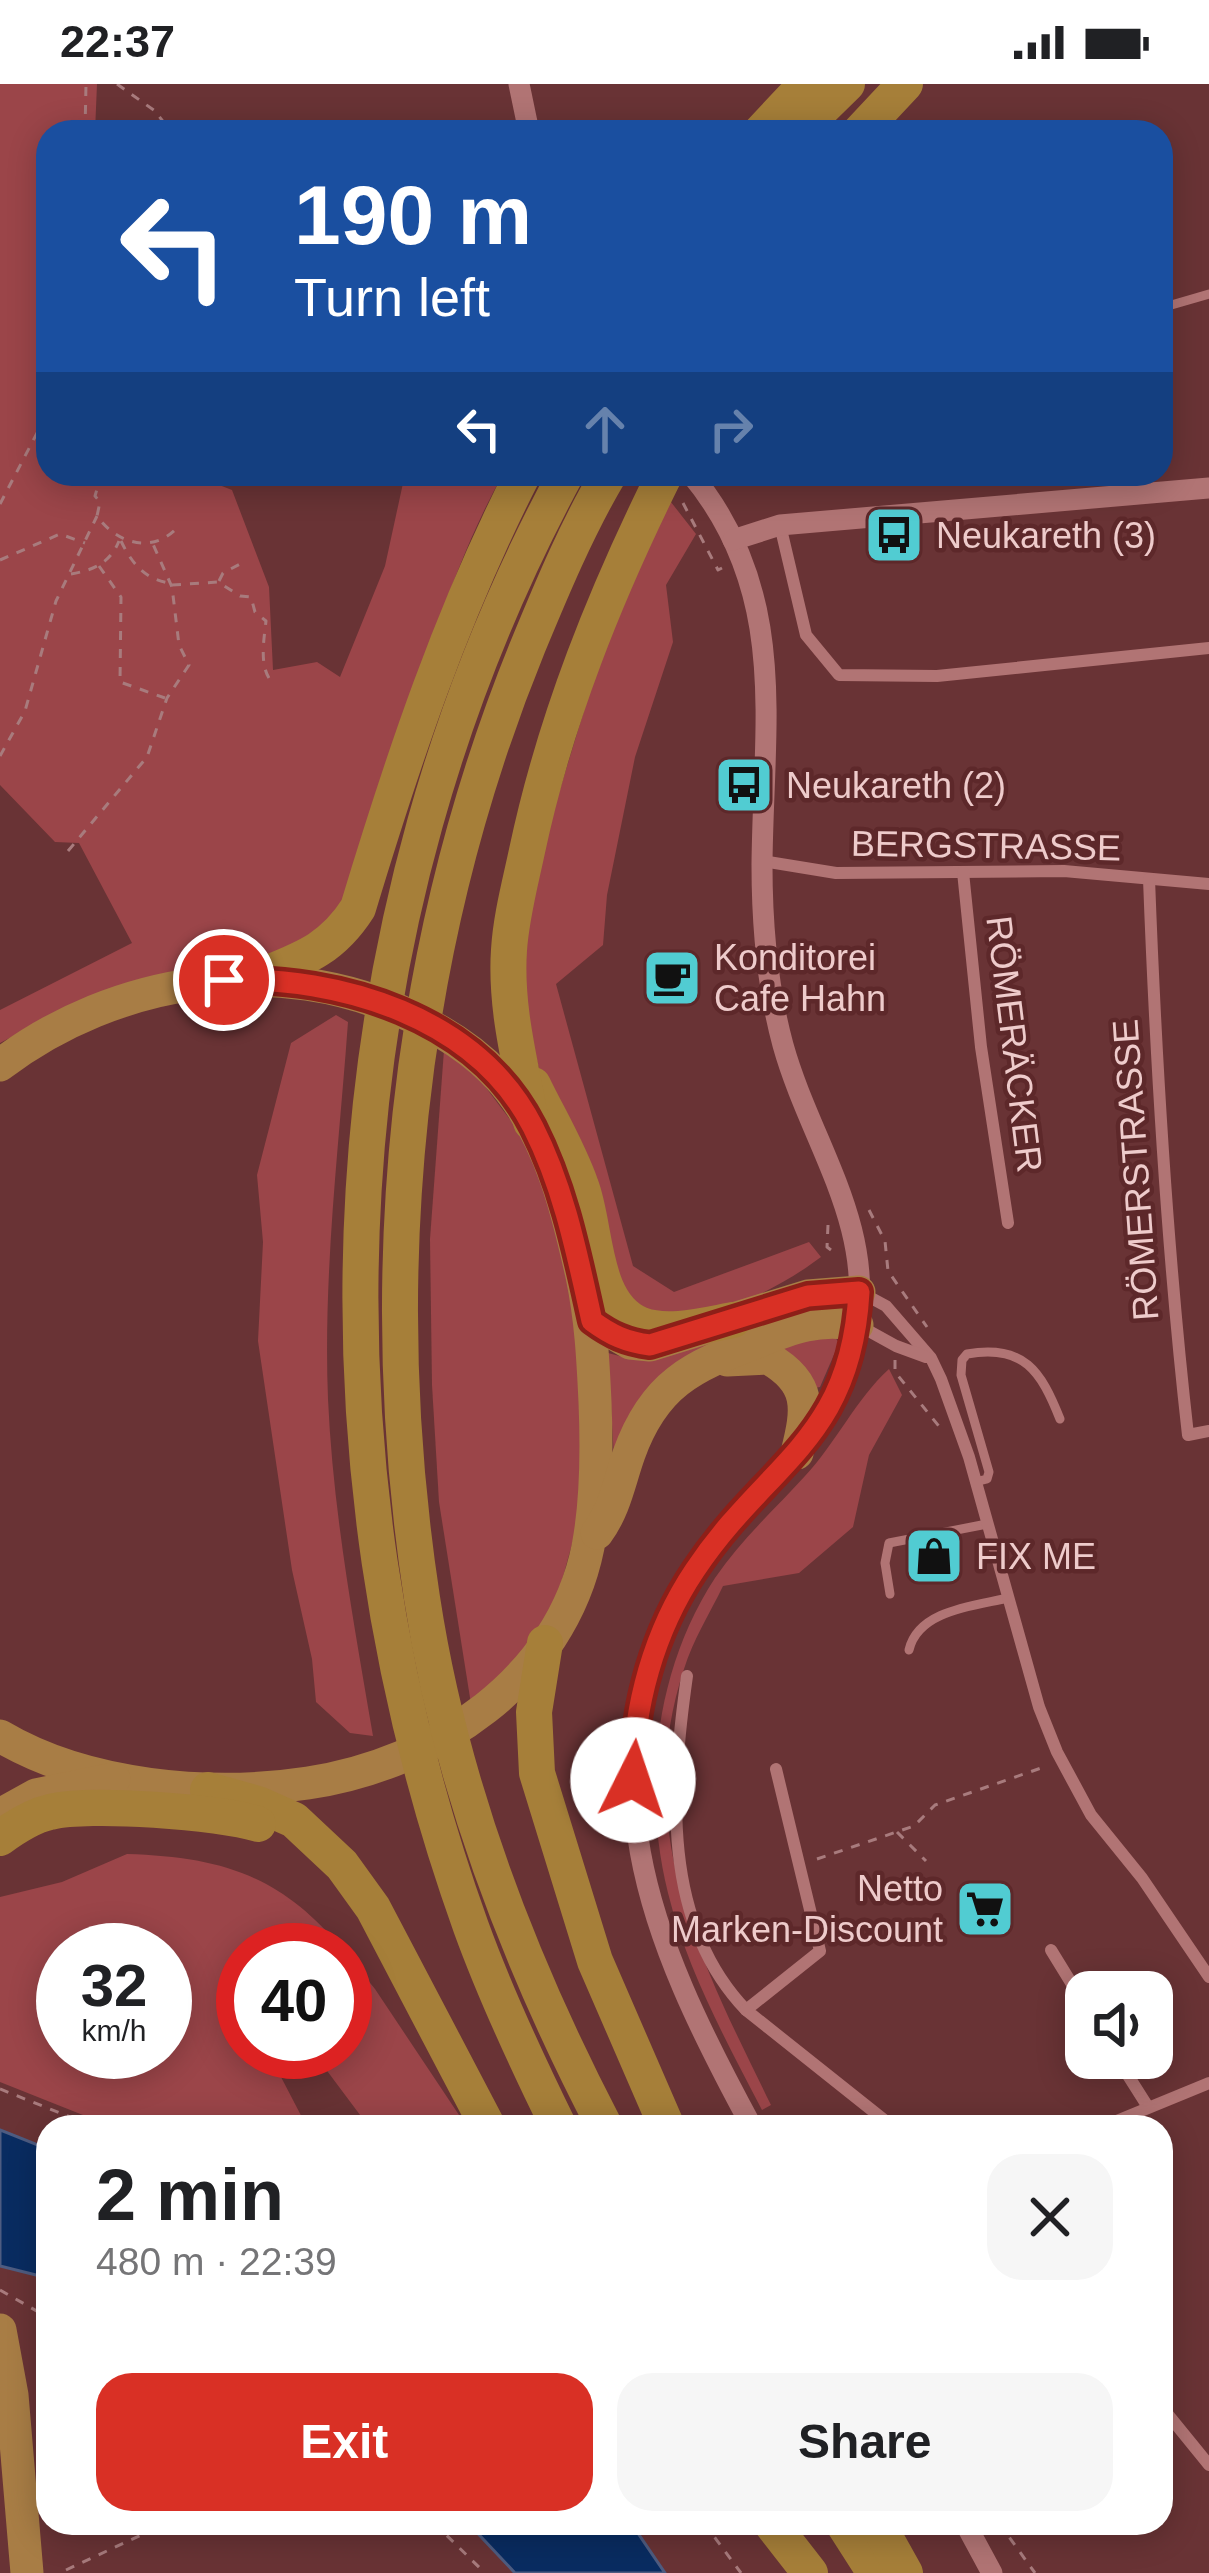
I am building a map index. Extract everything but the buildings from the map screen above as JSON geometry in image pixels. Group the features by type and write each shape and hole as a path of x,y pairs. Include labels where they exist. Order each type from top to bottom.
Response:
{"highway":[{"path":"772,120 806,84"},
{"path":"810,120 847,84"},
{"path":"871,120 905,84"},
{"path":"880,120 905,84"},
{"path":"253,979 326,947 358,908 407,745 460,610 517,486"},
{"path":"553,2115 472,1928 407,1712 372,1511 360,1329 361,1195 377,1042 393,956 431,799 461,704 534,532 559,486"},
{"path":"598,2115 520,1947 464,1780 422,1602 402,1381 403,1192 415,1058 430,973 468,810 501,714 551,592 603,486"},
{"path":"531,1122 510,1016 508,947 535,814 560,723 632,541 659,486"},
{"path":"0,1065 54,1029 158,990 253,979 360,996 443,1031 479,1058 510,1090 531,1122 567,1209 592,1321 596,1468 589,1544 578,1579 545,1643 497,1700 425,1748 328,1780 208,1790"},
{"path":"519,1055 581,1186 603,1282 616,1306 644,1327 686,1328 733,1320"},
{"path":"592,1321 630,1343 650,1345 808,1296 858,1308"},
{"path":"589,1544 612,1508 629,1453 657,1399 676,1378 798,1325 828,1321 858,1308"},
{"path":"696,1367 748,1358 768,1358 785,1367 796,1379 805,1403 797,1453"},
{"path":"545,1643 534,1712 537,1773 595,1961 663,2115"},
{"path":"0,1736 116,1779 208,1790 294,1820 342,1865 373,1908 482,2115"},
{"path":"0,1815 36,1796 116,1779"},
{"path":"0,1838 51,1811 146,1810 249,1821 288,1834 342,1865"},
{"path":"0,2330 12,2395 27,2573"},
{"path":"780,2535 810,2573"},
{"path":"809,2535 833,2573"},
{"path":"851,2535 875,2573"},
{"path":"884,2535 905,2573"}],"street":[{"path":"519,84 526,120"},
{"path":"699,486 733,540 761,628 769,704 762,861 765,946 776,1014 797,1088 849,1208 856,1243 858,1308 842,1382 823,1421 734,1521 680,1594 648,1666 633,1742 634,1818 648,1891 673,1969 746,2115"},
{"path":"733,540 780,525 1209,488"},
{"path":"780,525 806,635 839,675 937,676 1209,648"},
{"name":"BERGSTRASSE","path":"762,861 836,873 1064,871 1209,884"},
{"name":"RÖMERÄCKER","path":"963,872 981,1047 1008,1223"},
{"name":"RÖMERSTRASSE","path":"1149,879 1172,1289 1188,1435 1209,1431"},
{"path":"858,1308 886,1306 931,1358 969,1457 1039,1707 1062,1761 1091,1815 1142,1878 1209,1977"},
{"path":"858,1308 896,1346 931,1358"},
{"path":"687,1676 674,1790 681,1870 694,1924 711,1965 746,2010 878,2115"},
{"path":"746,2010 820,1951 776,1768"},
{"path":"1051,1950 1065,1973"},
{"path":"1131,2079 1148,2108"},
{"path":"1131,2115 1209,2083"},
{"path":"1173,2420 1209,2464"},
{"path":"971,2535 992,2573"}],"lane":[{"path":"1173,305 1209,295"},
{"path":"975,1482 987,1479 989,1472 961,1375 967,1354 1004,1352 1031,1366 1044,1378 1060,1419"},
{"path":"890,1594 885,1563 889,1543 987,1524"},
{"path":"909,1650 912,1637 935,1618 1008,1598"}],"path":[{"path":"85,120 86,84"},
{"path":"117,84 161,120"},
{"path":"0,504 35,434"},
{"path":"0,756 25,711 56,601 97,516 98,486"},
{"path":"97,516 120,539 130,560 151,578 170,584 218,582 240,596 251,597 256,614 264,618 266,674 274,684"},
{"path":"120,539 152,542 167,538 176,529"},
{"path":"0,560 60,534 85,543"},
{"path":"70,574 100,566 113,556 120,539"},
{"path":"68,850 147,757 167,698 189,665 178,644 170,584 152,542"},
{"path":"218,582 223,573 240,564"},
{"path":"100,566 121,597 120,682 167,698"},
{"path":"884,1253 900,1293"},
{"path":"895,1372 969,1457"},
{"path":"798,1866 914,1826 935,1805 1062,1761"},
{"path":"897,1832 926,1861"},
{"path":"0,2089 64,2115"},
{"path":"0,2290 36,2311"},
{"path":"69,2572 143,2535"},
{"path":"446,2535 484,2573"},
{"path":"713,2535 741,2573"},
{"path":"1008,2535 1035,2573"}],"shaded area":[{"path":"0,84 97,84 96,120 36,120 36,486 222,486 232,490 269,587 273,670 317,662 340,677 385,566 402,486 497,486 461,564 428,656 369,844 326,936 266,955 165,975 34,1025 0,1043 0,1010 132,943 79,843 55,842 0,785"},
{"path":"667,497 696,534 666,585 673,642 635,757 607,895 603,945 556,984 633,1266 674,1292 809,1242 821,1257 761,1294 688,1317 645,1311 624,1292 542,1080 521,1000 521,968 546,835 605,642"},
{"path":"336,1015 348,1022 330,1257 328,1399 339,1526 373,1736 350,1733 316,1702 258,1341 263,1242 257,1175 291,1043"},
{"path":"444,1050 481,1081 527,1142 563,1238 583,1399 580,1515 558,1595 538,1632 506,1673 471,1704 439,1502 432,1385 430,1239"},
{"path":"797,1309 660,1376 628,1417 614,1458 608,1353 631,1359"},
{"path":"835,1337 839,1343 820,1387 815,1388 780,1353 782,1344"},
{"path":"889,1369 902,1395 869,1455 853,1527 799,1573 723,1586 688,1658 670,1728 666,1785 670,1841 682,1895 721,2000 771,2105 762,2110 697,1977 668,1893 656,1812 659,1731 679,1651 715,1578 816,1463"},
{"path":"127,1854 161,1856 247,1875 272,1887 319,1923 216,1923 216,2079 282,2079 301,2115 83,2115 0,2082 0,1897 62,1882"},
{"path":"372,1985 459,2115 360,2115 333,2079 372,2079"}],"water":[{"path":"0,2130 36,2144 36,2275 0,2266"},
{"path":"479,2535 639,2535 665,2573 515,2573"}],"place":[{"name":"Neukareth (3)","path":"894,535"},
{"name":"Neukareth (2)","path":"744,785"},
{"name":"Konditorei Cafe Hahn","path":"672,978"},
{"name":"FIX ME","path":"934,1556"},
{"name":"Netto Marken-Discount","path":"985,1909"}],"route":[{"path":"224,980 302,984 360,996 443,1031 479,1058 510,1090 531,1122 567,1209 592,1321 610,1335 650,1345 808,1296 859,1292 850,1356 823,1421 734,1521 680,1594 648,1666 633,1742 633,1780"}]}
